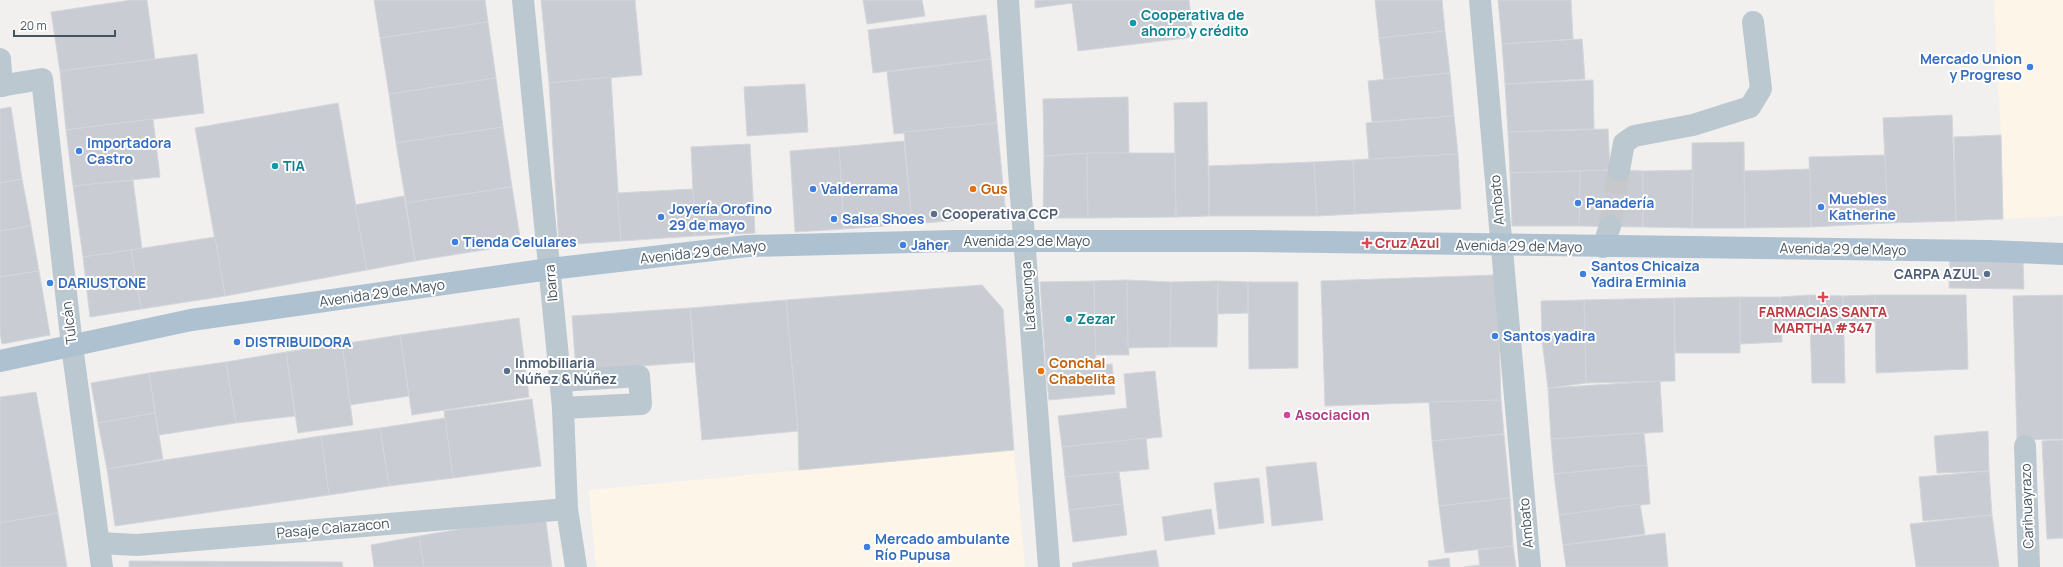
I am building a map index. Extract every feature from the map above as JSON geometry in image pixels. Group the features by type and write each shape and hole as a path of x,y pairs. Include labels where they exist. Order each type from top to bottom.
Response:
{"main road":[{"name":"Avenida 29 de Mayo","path":"0,361 191,320 550,269 747,246 850,242 1252,241 1604,247 1988,251 2063,254"}],"street":[{"name":"Ibarra","path":"523,0 563,408 567,509 576,567"},
{"name":"Latacunga","path":"1008,0 1024,241 1049,567"},
{"name":"Ambato","path":"1480,0 1530,567"},
{"path":"1619,170 1624,143 1634,136 1693,125 1750,107 1762,89 1753,22"},
{"path":"0,58 1,86"},
{"name":"Tulcán","path":"1,86 42,79 72,346 102,567"},
{"path":"1604,247 1610,226"},
{"path":"560,381 639,376 641,404 563,408"},
{"name":"Carihuayrazo","path":"2025,446 2029,567"},
{"name":"Pasaje Calazacon","path":"99,543 137,545 567,509"}],"shaded area":[{"name":"Mercado Union y Progreso","path":"1994,0 2063,0 2063,216 2003,219 2001,135"},
{"path":"1014,450 1025,567 596,567 589,490"}],"building":[{"path":"131,0 147,0 155,59 60,71 51,12"},
{"path":"374,0 485,0 488,22 380,38"},
{"path":"541,0 635,0 642,75 549,83"},
{"path":"863,0 922,0 925,16 867,24"},
{"name":"Cooperativa de ahorro y crédito","path":"1035,0 1189,0 1193,37 1078,51 1072,3 1035,8"},
{"path":"1375,0 1442,0 1445,31 1379,38"},
{"path":"1498,0 1571,0 1573,39 1502,44"},
{"path":"986,15 991,59 873,73 868,30"},
{"path":"488,22 496,78 389,94 380,38"},
{"path":"1445,31 1450,73 1384,80 1379,38"},
{"path":"1582,39 1585,79 1505,84 1502,44"},
{"path":"197,54 204,113 66,130 60,71"},
{"path":"991,59 997,123 894,134 887,72"},
{"path":"1450,73 1454,116 1372,122 1368,81"},
{"path":"611,77 621,241 559,245 549,83"},
{"path":"496,78 503,127 396,143 389,94"},
{"path":"1593,80 1594,129 1508,132 1505,84"},
{"path":"805,84 808,132 747,136 744,87"},
{"path":"1128,97 1129,153 1044,156 1043,99"},
{"path":"1207,102 1209,216 1176,217 1174,103"},
{"name":"TIA","path":"338,103 367,270 225,296 195,128"},
{"path":"11,107 22,179 0,183 0,109"},
{"path":"1952,115 1956,221 1888,223 1883,118"},
{"path":"1454,116 1458,154 1369,160 1366,123"},
{"path":"153,119 160,177 73,186 66,130"},
{"path":"997,123 1006,216 912,224 904,132"},
{"path":"503,127 512,187 406,203 396,143"},
{"path":"1608,129 1610,170 1510,173 1508,132"},
{"path":"2001,135 2003,219 1956,221 1954,137"},
{"path":"904,141 912,224 844,229 839,147"},
{"path":"1744,142 1745,228 1692,228 1692,143"},
{"path":"750,144 755,233 695,236 691,147"},
{"path":"839,147 844,229 795,232 790,151"},
{"path":"1087,153 1088,218 1043,218 1044,156"},
{"path":"1087,153 1175,153 1176,217 1088,218"},
{"path":"1458,154 1461,209 1355,214 1353,160"},
{"path":"1885,155 1888,223 1811,227 1809,157"},
{"path":"1353,160 1355,214 1317,216 1314,162"},
{"path":"1314,162 1317,216 1209,216 1209,166"},
{"path":"1810,169 1811,227 1745,228 1744,171"},
{"path":"1693,170 1692,228 1643,227 1643,171"},
{"path":"1580,171 1643,171 1643,227 1579,226"},
{"path":"1580,171 1579,226 1512,226 1510,173"},
{"path":"22,179 31,226 0,231 0,183"},
{"path":"133,180 142,249 83,257 73,186"},
{"path":"512,187 521,244 415,261 406,203"},
{"path":"693,189 695,236 621,241 617,193"},
{"path":"404,196 415,261 367,270 355,205"},
{"path":"31,226 39,271 0,277 0,231"},
{"path":"215,237 225,296 141,309 131,250"},
{"path":"131,250 141,309 90,317 83,257"},
{"name":"CARPA AZUL","path":"1950,259 2023,261 2024,289 1949,288"},
{"path":"39,271 50,335 2,344 0,333 0,277"},
{"path":"1497,275 1501,400 1325,406 1321,281"},
{"path":"1127,280 1129,355 1095,355 1094,281"},
{"path":"1127,280 1171,282 1170,347 1128,348"},
{"name":"Zezar","path":"1094,281 1096,366 1046,371 1040,282"},
{"path":"1218,281 1217,347 1170,347 1171,282"},
{"path":"1218,281 1248,282 1248,313 1218,314"},
{"path":"1248,282 1298,282 1298,368 1249,369"},
{"path":"982,285 1003,309 1014,450 799,470 798,431 786,300"},
{"path":"1809,295 1843,296 1845,383 1812,383"},
{"path":"1809,295 1810,323 1782,324 1780,297"},
{"path":"1875,295 1966,295 1968,369 1876,373"},
{"path":"1875,295 1876,322 1843,323 1843,296"},
{"path":"2063,295 2063,439 2017,440 2013,296"},
{"path":"1740,297 1780,297 1782,342 1740,344"},
{"path":"1740,297 1740,353 1675,353 1674,298"},
{"path":"1674,298 1675,381 1586,383 1584,300"},
{"path":"786,300 798,431 702,440 690,308"},
{"path":"1584,300 1585,339 1542,340 1541,301"},
{"path":"690,308 694,362 576,371 572,316"},
{"path":"519,318 529,397 412,415 400,335"},
{"path":"400,335 409,396 350,405 342,344"},
{"path":"1585,339 1586,383 1548,388 1542,340"},
{"path":"342,344 353,425 298,433 286,352"},
{"path":"286,352 295,416 236,423 226,362"},
{"path":"226,362 236,423 159,435 149,373"},
{"path":"1112,364 1115,394 1049,400 1046,371"},
{"path":"1155,371 1162,437 1062,447 1058,416 1127,408 1124,374"},
{"path":"149,373 155,413 98,423 91,383"},
{"path":"1660,381 1663,432 1551,439 1548,388"},
{"path":"36,392 58,513 0,523 0,397"},
{"path":"532,399 541,466 453,478 444,411"},
{"path":"1501,400 1504,434 1432,441 1429,402"},
{"path":"155,413 163,459 107,469 98,423"},
{"path":"445,418 453,478 389,486 380,428"},
{"path":"380,428 389,486 329,495 321,436"},
{"path":"1988,431 1989,471 1937,473 1934,436"},
{"path":"1644,433 1647,465 1554,474 1551,439"},
{"path":"1504,434 1510,498 1439,506 1432,441"},
{"path":"321,436 329,495 115,526 107,469"},
{"path":"1146,438 1149,469 1065,477 1062,447"},
{"path":"2063,440 2063,538 2047,539 2042,441"},
{"path":"1316,462 1323,520 1272,526 1266,467"},
{"path":"1647,465 1650,504 1559,515 1554,474"},
{"path":"1989,471 1992,515 1923,521 1919,477"},
{"path":"1119,472 1123,504 1069,510 1065,477"},
{"path":"1259,478 1264,523 1219,529 1214,483"},
{"path":"1510,498 1513,546 1445,553 1439,506"},
{"path":"1123,504 1127,535 1073,542 1069,510"},
{"path":"1640,504 1645,534 1563,545 1559,515"},
{"path":"1211,509 1215,534 1165,541 1162,517"},
{"path":"58,513 67,567 0,567 0,523"},
{"path":"545,515 552,567 424,567 419,536"},
{"path":"1992,515 1999,567 1916,567 1910,524"},
{"path":"1665,533 1668,567 1566,567 1563,545"},
{"path":"419,536 424,567 374,567 371,545"},
{"path":"1513,546 1516,567 1480,567 1478,550"},
{"path":"1156,550 1159,567 1073,567 1072,563"},
{"path":"1449,558 1450,567 1429,567 1428,561"},
{"path":"129,561 342,562 343,567 129,567"},
{"path":"1479,565 1480,567 1464,567"}],"tunnel":[{"path":"1610,226 1619,170"}],"place":[{"name":"Cooperativa de ahorro y crédito","path":"1133,23"},
{"name":"Mercado Union y Progreso","path":"2030,67"},
{"name":"Importadora Castro","path":"79,151"},
{"name":"TIA","path":"275,166"},
{"name":"Valderrama","path":"813,189"},
{"name":"Gus","path":"973,189"},
{"name":"Panadería","path":"1578,203"},
{"name":"Muebles Katherine","path":"1821,207"},
{"name":"Cooperativa CCP","path":"934,214"},
{"name":"Joyería Orofino 29 de mayo","path":"661,217"},
{"name":"Salsa Shoes","path":"834,219"},
{"name":"Tienda Celulares","path":"455,242"},
{"name":"Cruz Azul","path":"1367,243"},
{"name":"Jaher","path":"903,245"},
{"name":"Santos Chicaiza Yadira Erminia","path":"1583,274"},
{"name":"CARPA AZUL","path":"1987,274"},
{"name":"DARIUSTONE","path":"50,283"},
{"name":"FARMACIAS SANTA MARTHA #347","path":"1823,297"},
{"name":"Zezar","path":"1069,319"},
{"name":"Santos yadira","path":"1495,336"},
{"name":"DISTRIBUIDORA","path":"237,342"},
{"name":"Inmobiliaria Núñez & Núñez","path":"507,371"},
{"name":"Conchal Chabelita","path":"1041,371"},
{"name":"Asociacion","path":"1287,415"},
{"name":"Mercado ambulante Río Pupusa","path":"867,547"}]}
